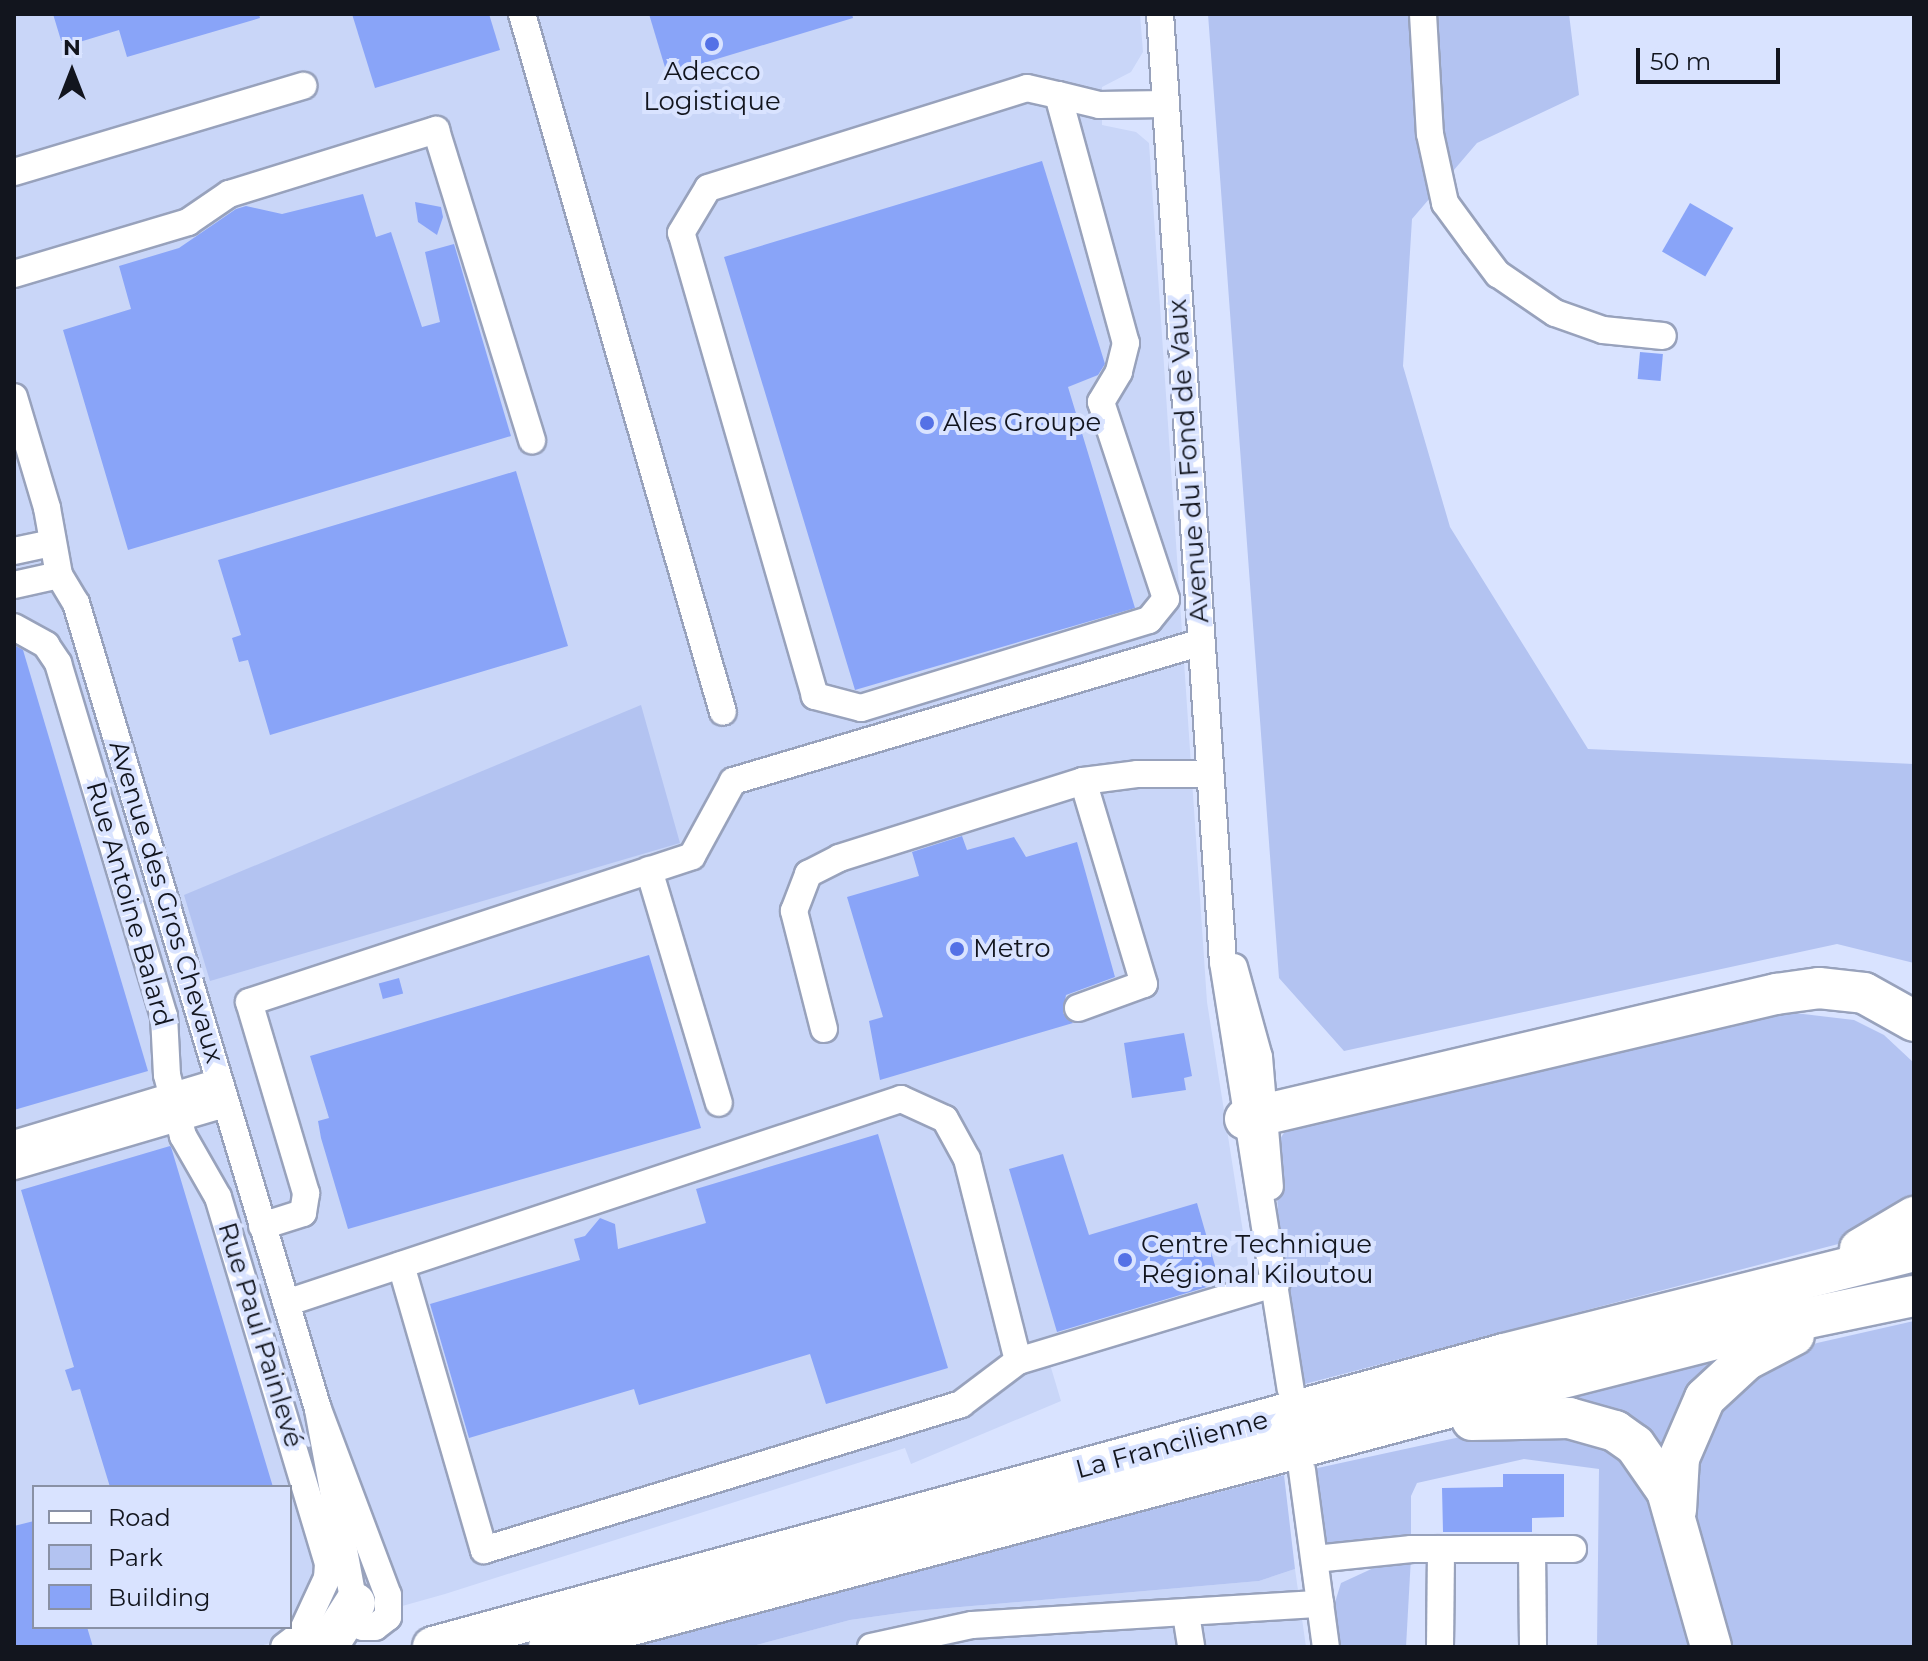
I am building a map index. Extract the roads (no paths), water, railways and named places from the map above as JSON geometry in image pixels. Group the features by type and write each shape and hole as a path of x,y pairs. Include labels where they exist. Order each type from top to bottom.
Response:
{"highway":[{"path":"1256,1118 1776,994 1819,988 1864,993 1914,1021"},
{"path":"1776,994 1850,1004 1882,1016 1914,1041"},
{"path":"1696,1303 1859,1250 1914,1217"},
{"name":"La Francilienne","path":"433,1647 1696,1303 1914,1251"},
{"name":"La Francilienne","path":"549,1647 1759,1328 1914,1296"},
{"path":"1676,1518 1676,1482 1685,1437 1717,1384 1775,1343 1859,1309"},
{"path":"1356,1432 1528,1416 1593,1423 1615,1431 1648,1458 1676,1518 1711,1647"},
{"path":"327,1647 355,1603"}],"street":[{"path":"522,14 723,712"},
{"name":"Avenue du Fond de Vaux","path":"1160,14 1210,774 1222,908 1254,1027 1256,1118 1291,1389"},
{"path":"1423,14 1430,134 1445,203 1498,274 1555,313 1603,330 1663,336"},
{"path":"14,172 303,86"},
{"path":"1058,95 1126,343 1119,372 1101,402 1166,599 1149,620 861,708 815,696 681,233 708,188 1027,88 1058,95 1099,105 1166,104"},
{"path":"14,274 188,222 229,194 436,130 532,441"},
{"name":"Avenue des Gros Chevaux","path":"14,397 47,508 59,575 76,603 318,1409"},
{"path":"14,551 51,543"},
{"path":"14,585 59,575"},
{"name":"Rue Antoine Balard","path":"14,627 46,645 58,663 164,1016 175,1107 189,1149 218,1197"},
{"path":"262,1226 303,1213 306,1193 249,1002 692,856 733,781 1201,642"},
{"path":"824,1029 794,911 808,874 839,858 1083,781 1137,774 1210,774"},
{"path":"1078,1008 1144,984 1083,781"},
{"path":"649,870 719,1103"},
{"path":"14,1166 222,1093"},
{"path":"286,1303 901,1099 945,1119 967,1159 1018,1361"},
{"path":"14,1144 175,1107"},
{"name":"Rue Paul Painlevé","path":"218,1197 329,1568 301,1634 284,1647"},
{"path":"401,1265 484,1550 961,1404 1018,1361 1276,1283"},
{"path":"318,1409 388,1595 388,1617 375,1627 363,1627 355,1603 318,1409"},
{"path":"1302,1470 1326,1647"},
{"path":"1315,1559 1441,1549 1573,1549"},
{"path":"1440,1647 1441,1549"},
{"path":"1532,1549 1533,1647"},
{"path":"871,1647 972,1625 1320,1604"},
{"path":"1186,1614 1191,1647"}],"place":[{"name":"Adecco Logistique","path":"712,44"},
{"name":"Ales Groupe","path":"927,423"},
{"name":"Metro","path":"957,949"},
{"name":"Centre Technique Régional Kiloutou","path":"1125,1260"}]}
